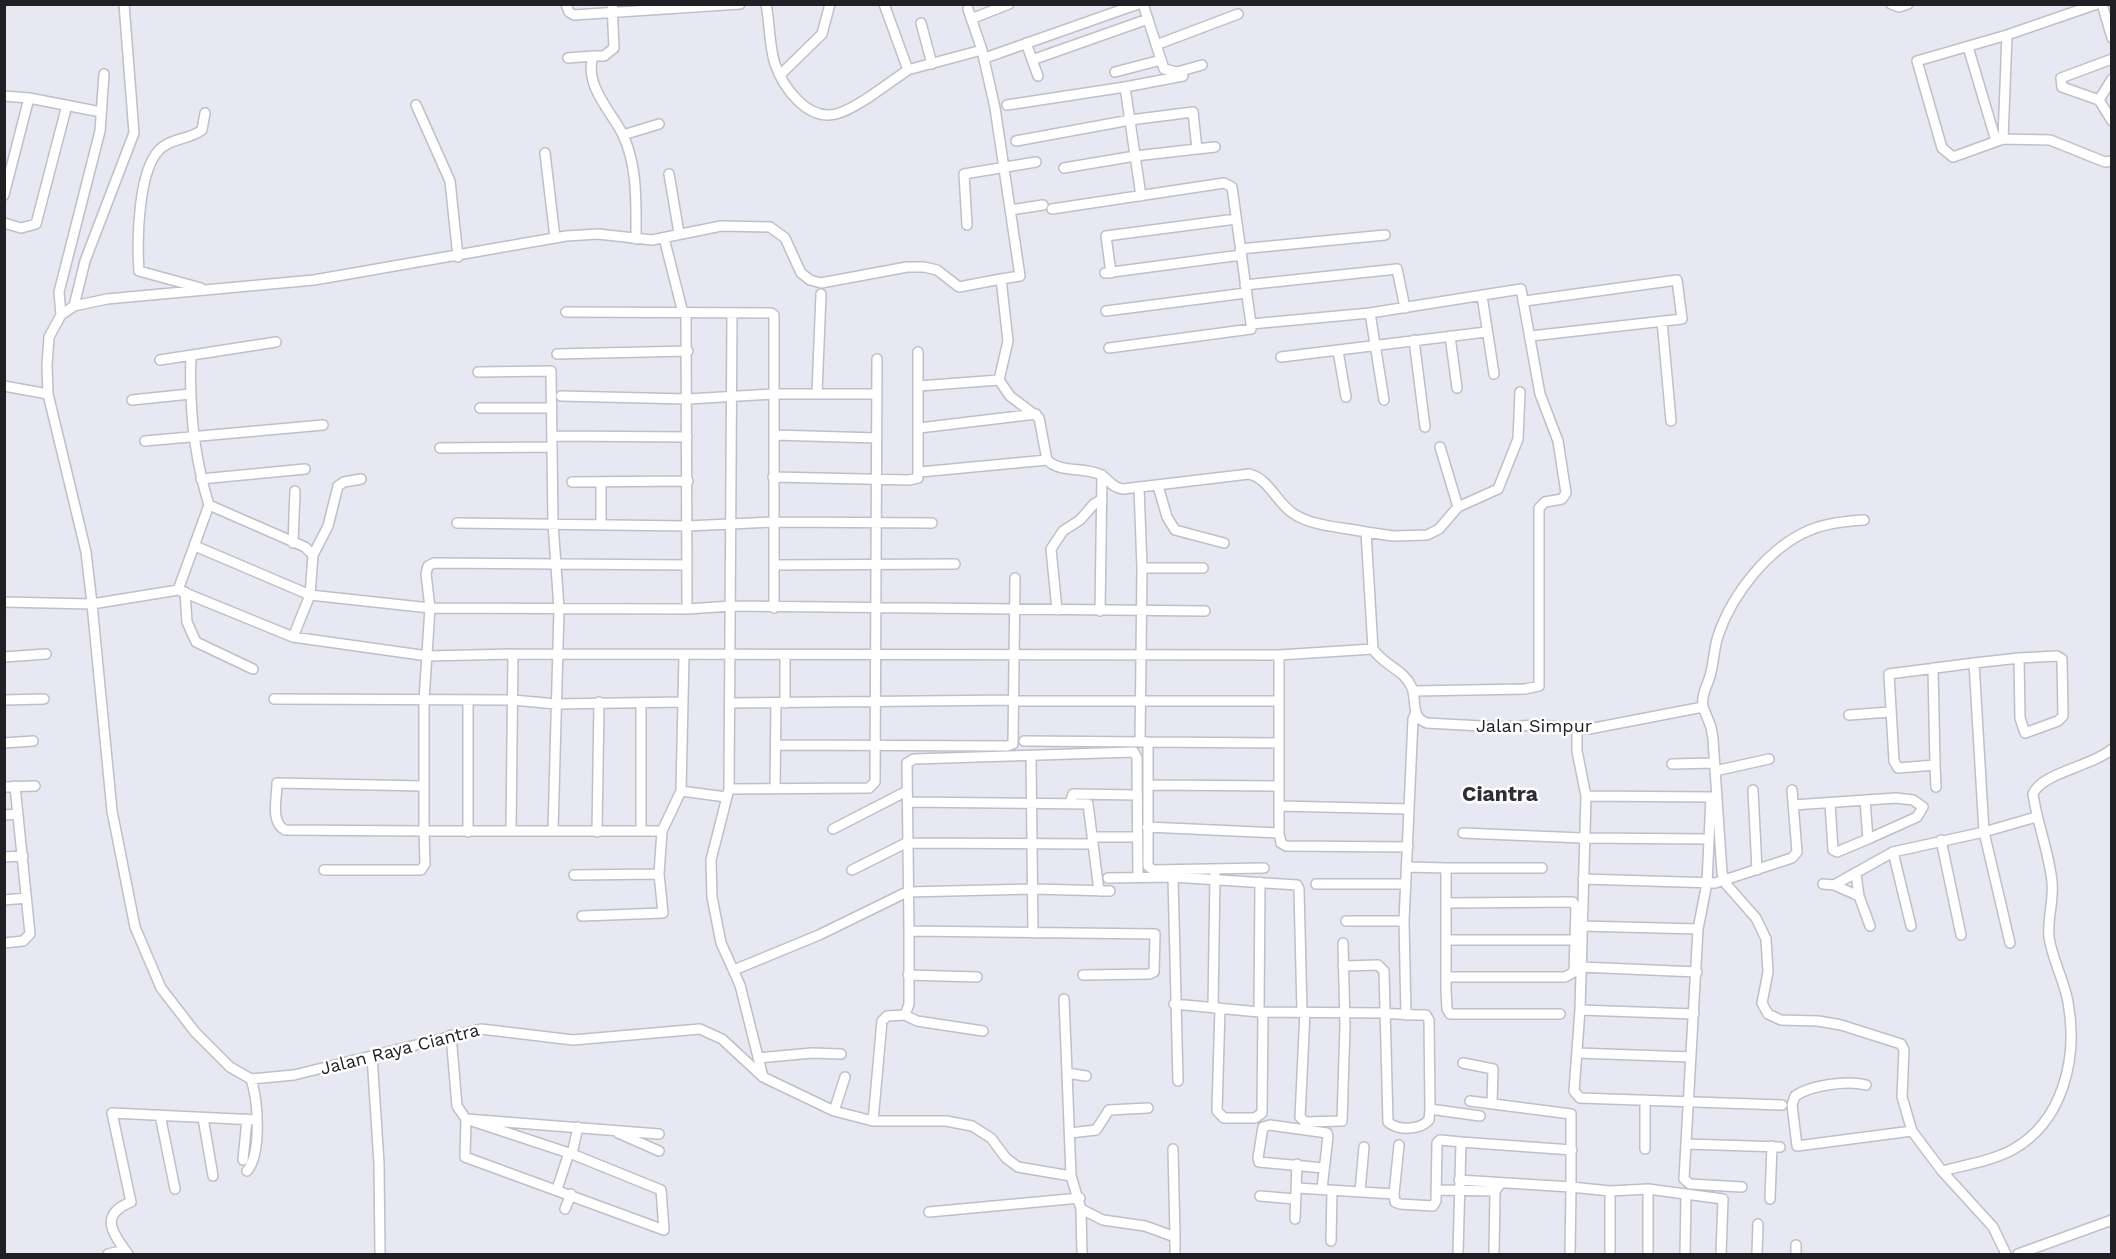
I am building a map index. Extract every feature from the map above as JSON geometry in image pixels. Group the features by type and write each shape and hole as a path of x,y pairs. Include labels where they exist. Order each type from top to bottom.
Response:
{"street":[{"path":"74,306 85,261 134,133 124,4"},
{"path":"566,4 573,15 612,8 650,12 740,4"},
{"path":"766,4 773,54 780,75 800,102 817,112 828,114 846,109 908,70 884,4"},
{"path":"780,75 822,34 830,4"},
{"path":"971,19 1009,4"},
{"path":"1143,4 1164,69 1171,72 1202,65"},
{"path":"1890,4 1899,7 1908,4"},
{"path":"2097,4 2007,35 1917,61 1945,153 1953,157 2000,140 2050,140 2105,162 2112,161"},
{"path":"2102,4 2112,38"},
{"path":"911,69 1026,43 1137,5"},
{"path":"568,58 604,56 614,48 612,8"},
{"path":"247,1171 254,1156 250,1079 223,1063 176,1010 161,988 141,945 125,884 112,811 86,552 48,394 49,337 61,315 74,306 140,293 314,280 458,257 555,238 598,234 636,239 664,238 679,233 742,225 776,229 785,238 801,273 810,280 821,283 908,267 933,268 959,287 1020,276 1004,168 983,54 968,9"},
{"path":"1156,45 1238,14"},
{"path":"1032,60 1148,19"},
{"path":"921,22 932,64"},
{"path":"2000,140 2007,35"},
{"path":"1026,43 1038,76"},
{"path":"1968,47 2000,140"},
{"path":"593,56 590,67 591,76 623,135 635,185 636,239"},
{"path":"2112,59 2061,78 2062,87 2099,100 2112,121"},
{"path":"1115,72 1161,60"},
{"path":"61,315 59,292 100,131 104,74"},
{"path":"1007,105 1183,76"},
{"path":"2099,100 2112,79"},
{"path":"1125,87 1141,196"},
{"path":"4,96 29,98 101,112"},
{"path":"4,195 29,98"},
{"path":"4,223 21,228 36,224 67,105"},
{"path":"416,105 450,181 458,257"},
{"path":"1016,141 1130,120 1193,112 1197,149"},
{"path":"203,289 140,271 138,255 144,183 153,160 162,146 184,140 202,130 205,113"},
{"path":"623,135 659,124"},
{"path":"1064,168 1136,156 1215,147"},
{"path":"545,153 555,238"},
{"path":"967,225 964,174 1036,162"},
{"path":"669,174 679,233"},
{"path":"1010,210 1141,196 1224,183 1232,187 1251,329 1109,348"},
{"path":"1236,219 1106,236 1108,273 1240,252 1385,235"},
{"path":"664,238 685,313 688,351 687,609"},
{"path":"1106,311 1397,269 1405,308"},
{"path":"1000,279 1008,340 999,380 1011,398 1036,414 1047,460 1055,466 1102,475 1117,488 1158,486 1253,475 1263,480 1283,506 1298,516 1316,523 1393,536 1427,535 1439,529 1458,507 1501,486 1518,439 1520,392"},
{"path":"1525,301 1677,280 1682,319 1531,336"},
{"path":"1251,324 1370,313 1521,289 1540,394 1558,441 1566,493 1562,499 1545,502 1539,507 1539,686 1525,689 1414,691"},
{"path":"817,393 821,294"},
{"path":"1482,296 1494,374"},
{"path":"566,312 771,313 774,315 774,608"},
{"path":"1370,313 1384,399"},
{"path":"732,314 732,606 727,793 711,860 711,883 721,943 740,985 763,1077"},
{"path":"1662,321 1671,421"},
{"path":"1281,357 1486,332"},
{"path":"1450,336 1457,388"},
{"path":"1414,340 1425,427"},
{"path":"160,360 276,342"},
{"path":"557,354 688,351"},
{"path":"1338,351 1346,397"},
{"path":"773,477 878,480 918,478 920,471 920,386 918,352"},
{"path":"191,356 190,394 194,436 201,479 209,505 181,591 187,622 196,642 253,669"},
{"path":"681,791 727,793 775,788 870,788 875,782 878,567 877,359"},
{"path":"478,372 551,371 554,523 559,609 553,831"},
{"path":"920,386 999,380"},
{"path":"4,386 48,394"},
{"path":"132,400 190,394"},
{"path":"561,396 688,399 773,394 877,394"},
{"path":"480,408 552,408"},
{"path":"919,428 1036,414"},
{"path":"145,441 323,425"},
{"path":"774,435 877,438"},
{"path":"556,436 687,437"},
{"path":"440,448 552,447"},
{"path":"1440,447 1458,507"},
{"path":"920,471 1047,460"},
{"path":"201,479 305,469"},
{"path":"1100,611 1102,475"},
{"path":"293,638 310,595 313,555 328,525 338,486 344,482 361,479"},
{"path":"572,482 688,481"},
{"path":"601,483 601,524"},
{"path":"1158,486 1167,517 1175,530 1224,543"},
{"path":"1138,877 1137,837 1144,742 1141,699 1142,568 1139,487"},
{"path":"293,543 295,491"},
{"path":"1057,610 1051,549 1063,531 1101,500"},
{"path":"209,505 306,548 313,555"},
{"path":"1864,520 1838,522 1799,535 1759,569 1730,609 1718,635 1711,672 1703,693 1703,707 1713,739 1719,857 1724,880 1748,907 1766,939 1768,972 1762,1003 1768,1014 1781,1020 1818,1021 1841,1025 1901,1044 1904,1050 1902,1097 1912,1131 1942,1172 1993,1227 2006,1254"},
{"path":"457,523 687,526 773,522 932,523"},
{"path":"1366,532 1373,649 1383,661 1405,677 1414,691 1416,712 1413,719 1404,921 1406,1015"},
{"path":"195,546 310,595 430,608 687,609 732,606 1205,611"},
{"path":"324,870 421,870 425,864 424,700 430,608 426,574 431,564 687,565"},
{"path":"774,565 878,567 955,564"},
{"path":"1142,568 1203,568"},
{"path":"777,745 1011,745 1015,741 1013,655 1015,578"},
{"path":"4,602 92,604 181,591 293,638 428,656 513,654 1279,655 1373,649"},
{"path":"4,657 46,654"},
{"path":"511,831 513,654"},
{"path":"1279,655 1277,743 1281,843 1286,846 1407,846"},
{"path":"582,916 661,914 663,910 659,874 662,831 681,791 684,656"},
{"path":"775,788 785,656"},
{"path":"1935,765 1902,768 1895,765 1889,674 2019,658 2057,656 2062,659 2063,716 2028,734 2022,731 2020,718 2019,658"},
{"path":"1974,663 1984,832 2010,943"},
{"path":"1933,668 1936,787"},
{"path":"4,699 44,699"},
{"path":"274,699 513,700 556,704 683,702"},
{"path":"730,703 877,704 1141,699 1278,701"},
{"path":"468,701 468,832"},
{"path":"597,832 599,702"},
{"path":"641,703 641,831"},
{"name":"Jalan Simpur","path":"1416,712 1422,722 1447,726 1538,725 1596,729 1703,707"},
{"path":"1849,715 1890,712"},
{"path":"1577,729 1578,761 1586,796 1582,838 1580,1010 1574,1088 1577,1096 1782,1105"},
{"path":"4,743 33,741"},
{"path":"1024,741 1277,743"},
{"path":"1942,1172 1997,1156 2022,1143 2046,1120 2066,1082 2070,1064 2068,1005 2048,934 2054,897 2033,794 2037,786 2099,758 2112,748"},
{"path":"905,1015 909,1001 907,764 912,759 1132,751 1137,758 1142,788 1147,827 1147,864 1151,869 1260,882 1292,883 1299,889 1304,1012 1300,1114 1305,1122 1343,1119 1345,1013 1343,943"},
{"path":"1031,756 1033,933"},
{"path":"1672,764 1714,767 1769,759"},
{"path":"424,786 278,783 275,818 278,825 285,830 662,831"},
{"path":"4,943 23,941 29,936 15,786"},
{"path":"4,787 35,786"},
{"path":"1070,802 1073,794 1142,788 1278,786"},
{"path":"1753,790 1757,870"},
{"path":"1583,879 1707,883 1757,870 1797,854 1792,790"},
{"path":"833,829 907,791"},
{"path":"1586,796 1711,797 1707,883 1698,929 1684,1179 1686,1183 1742,1187"},
{"path":"1793,805 1865,800 1907,799 1919,804 1924,810 1917,817 1834,851 1830,803"},
{"path":"1865,800 1868,839"},
{"path":"907,802 1070,802 1089,805 1098,891"},
{"path":"1279,806 1408,809"},
{"path":"4,815 18,814"},
{"path":"1834,885 1893,852 1984,832 2037,817"},
{"path":"1147,827 1279,834"},
{"path":"1462,833 1582,838 1708,839"},
{"path":"852,870 906,843 1033,846 1137,837"},
{"path":"1941,840 1961,935"},
{"path":"1893,852 1911,926"},
{"path":"4,857 22,856"},
{"path":"1407,867 1542,868"},
{"path":"1108,878 1215,875 1264,868"},
{"path":"1446,868 1447,1009 1452,1015 1560,1014"},
{"path":"574,875 659,874"},
{"path":"1856,874 1859,897 1870,926"},
{"path":"1215,875 1217,1111 1224,1118 1255,1118 1262,1113 1260,882"},
{"path":"1173,877 1174,1004 1178,1081"},
{"path":"1316,884 1406,884"},
{"path":"1823,884 1834,885 1859,897"},
{"path":"734,970 819,935 907,892 1033,889 1110,891"},
{"path":"4,900 26,898"},
{"path":"1446,977 1569,976 1575,971 1576,907 1573,902 1448,903"},
{"path":"1346,921 1404,921"},
{"path":"1582,926 1698,929"},
{"path":"909,931 1155,934 1154,972 1083,975"},
{"path":"1447,940 1575,940"},
{"path":"1174,1004 1261,1012 1304,1012 1387,1014 1406,1015 1426,1015 1429,1018 1430,1109 1427,1122 1421,1126 1407,1128 1388,1122 1387,1014 1386,974 1378,965 1344,966"},
{"path":"1581,967 1697,972"},
{"path":"908,975 977,977"},
{"path":"1064,999 1071,1176 1080,1198 1082,1254"},
{"path":"1580,1010 1694,1014"},
{"path":"873,1121 882,1021 887,1016 905,1015 917,1021 983,1031"},
{"name":"Jalan Raya Ciantra","path":"250,1079 303,1074 468,1030 492,1029 573,1040 700,1029 722,1039 763,1077 834,1111 873,1121 945,1122 972,1126 991,1138 1014,1165 1071,1176"},
{"path":"451,1035 457,1106 466,1119 465,1156 664,1230 661,1190 571,1153 466,1119"},
{"path":"758,1058 812,1053 841,1054"},
{"path":"1577,1053 1691,1057"},
{"path":"372,1056 379,1163 380,1254"},
{"path":"1463,1063 1493,1069 1492,1103"},
{"path":"1067,1073 1086,1076"},
{"path":"834,1111 845,1077"},
{"path":"1866,1085 1859,1083 1826,1087 1795,1096 1792,1105 1797,1146 1912,1131"},
{"path":"1645,1100 1645,1149"},
{"path":"1470,1101 1571,1114 1570,1254"},
{"path":"1070,1133 1096,1130 1108,1110 1148,1108"},
{"path":"1430,1109 1480,1116"},
{"path":"108,1254 126,1252 112,1232 111,1222 115,1213 131,1202 112,1113 252,1119"},
{"path":"160,1115 175,1189"},
{"path":"203,1118 213,1176"},
{"path":"243,1160 252,1119"},
{"path":"466,1119 659,1134"},
{"path":"1322,1189 1328,1136 1325,1131 1270,1125 1263,1127 1258,1161 1324,1167"},
{"path":"557,1189 578,1127"},
{"path":"610,1130 659,1151"},
{"path":"1399,1145 1395,1194 1397,1203 1431,1207 1435,1205 1437,1143 1440,1140 1572,1150"},
{"path":"1458,1254 1461,1142"},
{"path":"1687,1144 1776,1147 1770,1199"},
{"path":"1360,1191 1364,1147"},
{"path":"1173,1149 1175,1254"},
{"path":"1295,1219 1297,1164"},
{"path":"1459,1180 1498,1187"},
{"path":"1436,1190 1459,1192 1498,1187 1571,1187 1610,1191 1648,1189 1686,1196 1723,1199 1721,1254"},
{"path":"1494,1254 1498,1187"},
{"path":"1297,1188 1395,1194"},
{"path":"1648,1189 1648,1254"},
{"path":"1331,1241 1332,1191"},
{"path":"1610,1191 1610,1254"},
{"path":"565,1209 570,1194"},
{"path":"1260,1196 1295,1199"},
{"path":"1685,1254 1686,1196"},
{"path":"928,1212 1080,1198"},
{"path":"1081,1209 1103,1220 1145,1226 1175,1237"},
{"path":"2018,1254 2112,1220"},
{"path":"1757,1254 1758,1224"}],"district":[{"name":"Ciantra","path":"1500,795"}]}
